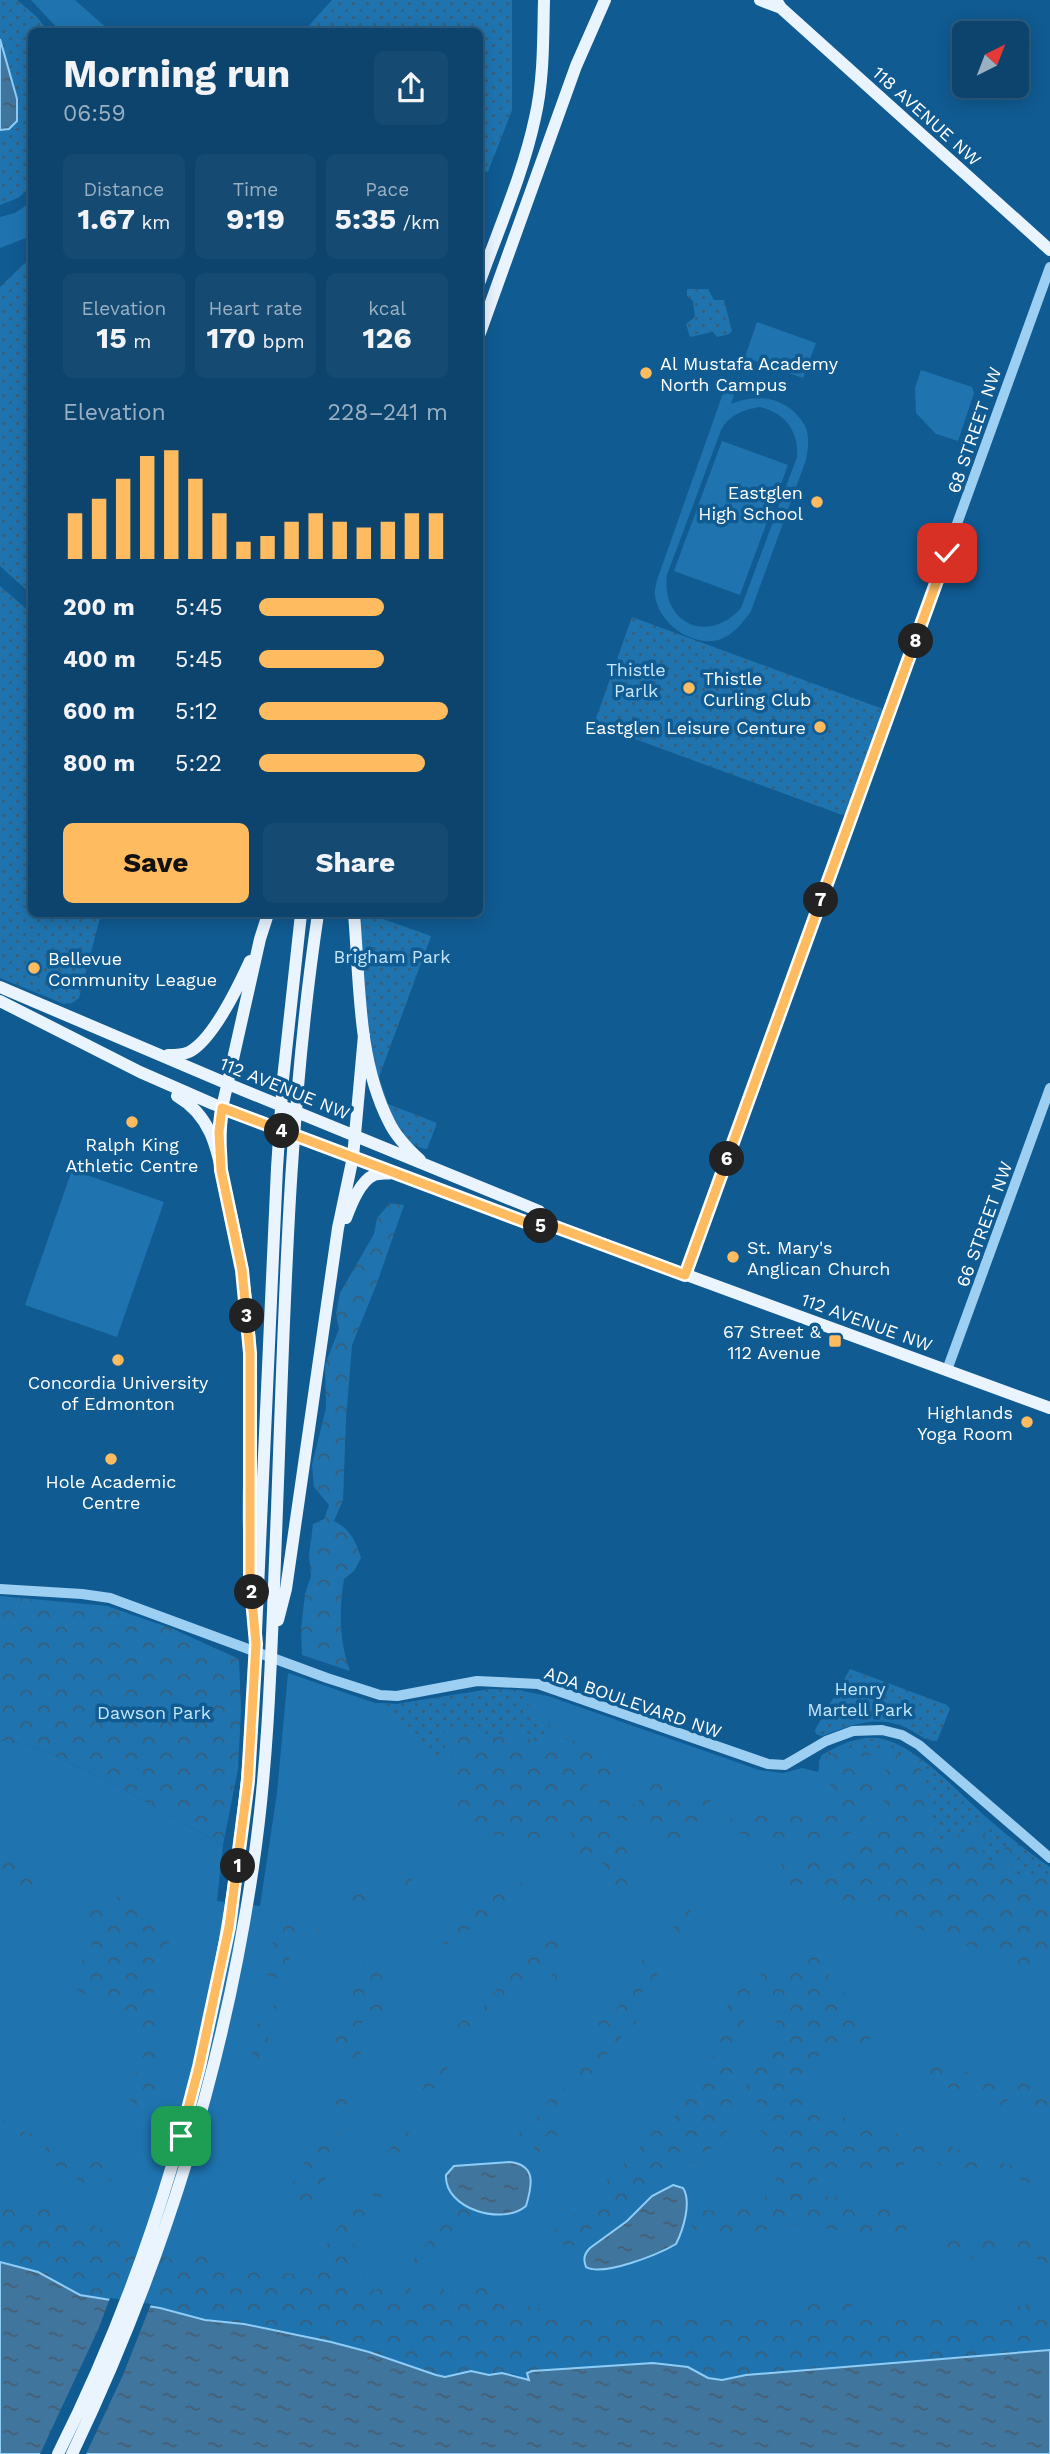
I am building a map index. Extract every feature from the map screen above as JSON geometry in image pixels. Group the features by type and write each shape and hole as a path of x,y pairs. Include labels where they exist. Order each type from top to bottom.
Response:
{"main road":[{"path":"483,272 536,118 543,64 543,0"},
{"path":"483,325 576,66 605,0"},
{"name":"118 AVENUE NW","path":"760,0 779,4 1050,250"},
{"path":"221,1170 219,1132 222,1108 267,917"},
{"path":"72,2454 136,2312 165,2213 229,1927 247,1790 281,1104 301,917"},
{"path":"58,2454 183,2178 219,2048 243,1930 262,1792 292,1169 304,1016 318,917"},
{"path":"354,917 364,1035 371,1072 390,1124 399,1138 425,1165"},
{"path":"163,1055 185,1054 201,1042 236,991 260,939"},
{"name":"112 AVENUE NW","path":"0,987 539,1211 553,1226"},
{"name":"112 AVENUE NW","path":"0,1001 140,1072 222,1108 536,1226 553,1226 1050,1408"},
{"path":"271,1647 286,1589 323,1323 338,1228 353,1157 364,1035"},
{"path":"140,1072 197,1110 209,1130 221,1170 242,1270 250,1353 250,1577 256,1644"},
{"path":"337,1241 352,1202 365,1183 374,1175 394,1173"}],"street":[{"name":"68 STREET NW","path":"685,1275 1050,267"},
{"name":"66 STREET NW","path":"947,1370 1050,1088"},
{"name":"ADA BOULEVARD NW","path":"0,1589 110,1598 327,1678 386,1696 477,1681 538,1684 768,1764 785,1765 844,1733 863,1730 892,1732 919,1745 1050,1857"}],"green space":[{"path":"0,0 17,0 46,28 28,28 28,190 18,198 0,205"},
{"path":"31,0 75,0 107,28 57,28"},
{"path":"332,0 512,0 512,110 488,172 483,170 483,28 307,28"},
{"path":"28,204 28,237 0,248 0,217 15,213"},
{"path":"28,260 28,591 0,566 0,287"},
{"path":"687,289 708,289 714,300 724,300 732,331 729,334 717,337 713,332 690,337 686,324 695,317 693,301 687,296"},
{"path":"757,322 816,343 803,378 745,357"},
{"path":"921,370 972,387 974,393 958,441 936,434 916,413 915,388"},
{"path":"727,382 737,385 731,404 762,398 791,409 807,430 806,460 751,611 744,621 718,640 703,641 684,634 662,614 655,594 657,580","holes":["760,407 789,424 796,439 797,457 741,608 715,625 702,627 689,624 679,617 671,606 667,592 667,575 721,430 728,420 743,411"]},
{"path":"722,441 788,465 740,595 674,571"},
{"path":"0,586 28,610 28,917 100,917 79,998 72,1003 64,1004 0,978"},
{"name":"Thistle Parlk","path":"632,617 883,709 845,816 594,724"},
{"name":"Brigham Park","path":"359,917 377,917 431,936 379,1077 388,1104 437,1123 427,1149 407,1139 391,1116 380,1084 367,1008"},
{"path":"72,1170 164,1202 117,1337 25,1305"},
{"path":"390,1203 404,1205 352,1345 343,1500 334,1521 352,1536 361,1558 354,1571 344,1579 342,1591 342,1637 350,1671 302,1655 301,1629 305,1594 311,1576 309,1555 313,1524 324,1519 329,1505 314,1487 312,1465 326,1408 325,1365 339,1329 336,1314 340,1293 374,1234 377,1218"},
{"name":"Dawson Park","path":"0,1596 107,1606 173,1629 239,1659 241,1709 238,1769 223,1845 103,1778 36,1747 0,1740"},
{"name":"Henry Martell Park","path":"850,1669 947,1705 950,1709 937,1741 929,1740 896,1724 875,1721 822,1736 816,1734 815,1730"},
{"path":"288,1673 375,1703 397,1704 491,1689 518,1690 548,1696 759,1770 783,1773 802,1768 818,1772 822,1755 828,1751 856,1740 878,1738 907,1749 922,1760 990,1821 1050,1867 1050,2350 874,2365 688,2367 654,2363 532,2371 472,2371 445,2377 369,2352 244,2324 205,2320 160,2308 79,2295 37,2272 0,2262 0,1740 36,1747 103,1778 223,1845 217,1901 260,1906 277,1793"},
{"path":"491,1689 522,1690 534,1717 550,1726 568,1751 547,1737 542,1744 538,1744 512,1730 491,1739 479,1732 444,1731 445,1750 452,1755 438,1759 413,1742 375,1703 397,1704"},
{"path":"513,1730 528,1738 550,1737 559,1742 577,1763 606,1831 612,1839 630,1840 633,1846 628,1865 632,1876 627,1895 620,1897 612,1891 606,1881 606,1867 598,1858 579,1859 565,1855 559,1857 571,1840 570,1831 561,1823 524,1847 512,1846 508,1837 452,1827 452,1816 447,1813 444,1805 455,1787 449,1771 452,1756 445,1750 444,1731 479,1732 486,1739"},
{"path":"564,1738 583,1744 613,1761 611,1775 587,1772"},
{"path":"878,1738 908,1751 936,1771 1001,1830 1050,1867 1050,1875 1015,1877 1011,1860 1016,1847 1005,1847 1003,1857 986,1863 981,1859 980,1855 985,1853 977,1846 982,1844 987,1830 983,1819 978,1819 969,1830 943,1842 930,1823 928,1793 921,1767 909,1760 883,1751 858,1748 832,1754 819,1761 822,1755 851,1741"},
{"path":"875,1747 901,1755 921,1767 928,1793 930,1823 939,1835 952,1838 978,1819 983,1819 987,1830 982,1844 977,1846 991,1860 1003,1857 1005,1847 1016,1846 1015,1853 1036,1876 1050,1875 1050,1975 849,1903 836,1896 830,1884 812,1887 794,1896 784,1886 777,1874 785,1857 823,1858 846,1850 864,1835 878,1816 886,1794 887,1775 882,1761 869,1755 847,1761 847,1767 870,1771 877,1780 878,1788 866,1816 852,1831 836,1839 790,1842 759,1839 735,1830 729,1822 736,1811 814,1818 831,1811 840,1797 819,1772 819,1761 829,1755"},
{"path":"643,1774 660,1782 666,1792 673,1792 678,1798 679,1789 711,1800 705,1816 686,1838 680,1855 660,1844 663,1834 611,1816 602,1809 593,1789 605,1795 623,1797 633,1805 639,1801 631,1794 629,1786"},
{"path":"0,1845 21,1856 22,1872 41,1874 48,1880 50,1889 25,1904 15,1895 0,1889"},
{"path":"463,1869 473,1872 475,1879 466,1887 455,1887 452,1879"},
{"path":"412,1877 413,1896 406,1900 401,1899 393,1883"},
{"path":"527,1881 533,1884 534,1893 521,1901 497,1908 480,1925 466,1930 463,1936 443,1946 444,1936 455,1917 467,1906 505,1887"},
{"path":"376,1888 380,1892 382,1902 378,1906 349,1906 348,1897"},
{"path":"120,1894 131,1896 159,1924 169,1941 159,1981 153,1992 160,2018 155,2026 137,2033 122,2015 111,2013 72,1986 71,1974 91,1949 93,1942 80,1922 81,1913 89,1902 114,1900"},
{"path":"698,1895 701,1898 697,1906 692,1906 685,1930 678,1935 677,1943 673,1945 668,1939 679,1916 680,1905 688,1898"},
{"path":"291,1914 291,1919 299,1923 314,1920 318,1926 318,1935 303,1941 297,1936 287,1965 274,1979 276,2009 271,2027 265,2029 264,2033 269,2037 263,2056 260,2056 253,2072 244,2082 258,2023 262,2016 268,2017 274,2008 267,1962 279,1933 272,1920 274,1916"},
{"path":"567,1931 574,1931 578,1937 578,1946 572,1952 558,1954 557,1965 562,1967 559,1983 553,1981 554,1967 545,1965 544,1973 534,1976 535,1983 523,1990 517,1998 502,2001 488,2020 470,2026 455,2057 427,2099 422,2090 432,2076 437,2059 457,2036 458,2025 469,2013 483,2009 506,1976 525,1959 526,1951 533,1949 538,1952 546,1941"},
{"path":"652,1950 660,1952 662,1965 651,1981 647,1983 641,1978 643,1991 638,2004 639,2019 598,2062 603,2069 601,2079 596,2087 581,2099 578,2093 581,2081 576,2080 580,2054 592,2045 600,2016 616,2010 640,1963"},
{"path":"812,1956 822,1961 826,1972 843,1991 869,2035 872,2046 871,2053 865,2058 843,2045 814,2060 807,2091 820,2105 858,2124 886,2128 916,2146 942,2143 982,2160 1012,2165 1024,2174 1029,2173 1032,2167 1036,2171 1045,2169 1050,2173 1050,2182 1031,2184 1019,2180 1002,2181 985,2172 959,2175 935,2162 918,2157 899,2167 872,2173 847,2169 828,2171 821,2174 814,2184 826,2196 866,2200 903,2216 909,2220 912,2227 907,2230 862,2233 811,2225 718,2235 692,2228 691,2211 694,2209 736,2213 742,2210 743,2199 764,2203 768,2187 775,2185 778,2166 758,2155 756,2148 768,2137 755,2124 758,2091 745,2093 751,2070 770,2055 775,2030 773,2004 755,2002 745,2018 740,2036 734,2078 728,2096 733,2107 733,2117 725,2134 698,2164 666,2164 658,2179 645,2189 634,2204 602,2229 589,2229 574,2246 557,2245 551,2238 556,2229 575,2233 576,2229 571,2227 569,2219 602,2202 603,2188 611,2175 655,2130 683,2111 685,2097 711,2067 716,2046 712,2039 728,2024 723,2011 727,2008 728,1989 753,1985 766,1966 790,1965"},
{"path":"365,1962 384,1967 382,1987 377,1998 373,1997 373,2001 384,2003 387,2009 379,2024 359,2024 363,2049 359,2058 348,2061 336,2055 336,2039 338,2033 345,2028 355,1975"},
{"path":"149,2041 160,2055 159,2075 149,2110 136,2112 130,2104 130,2094 137,2086 136,2073 141,2066 138,2049 141,2042"},
{"path":"921,2060 939,2062 961,2073 973,2070 980,2078 994,2073 998,2081 1018,2079 1050,2092 1050,2106 1041,2111 1031,2103 1011,2097 1003,2106 996,2108 990,2103 998,2101 999,2097 972,2091 966,2095 959,2089 948,2088 945,2084 931,2080 922,2067 915,2068 915,2064"},
{"path":"340,2072 356,2074 357,2078 346,2106 346,2116 338,2128 326,2178 313,2206 293,2206 291,2186 303,2167 309,2140 325,2123 331,2122 327,2108"},
{"path":"563,2084 567,2101 553,2108 549,2122 515,2154 507,2155 505,2144 537,2118 556,2089"},
{"path":"410,2115 418,2118 408,2133 411,2154 388,2179 383,2179 388,2187 387,2198 373,2196 368,2183 381,2171 398,2131 409,2123"},
{"path":"0,2117 22,2131 35,2135 37,2145 26,2148 24,2143 9,2136 2,2138"},
{"path":"557,2124 560,2128 552,2144 542,2157 532,2163 527,2156"},
{"path":"52,2141 65,2155 73,2154 86,2160 111,2163 112,2178 109,2182 100,2179 90,2185 55,2166 45,2147"},
{"path":"0,2195 73,2217 178,2262 187,2251 202,2254 231,2269 252,2263 259,2271 308,2275 347,2212 364,2206 369,2212 369,2218 355,2240 352,2265 335,2278 338,2288 343,2282 366,2277 370,2279 372,2290 394,2287 407,2274 417,2252 453,2212 461,2208 473,2212 477,2219 448,2247 438,2252 411,2281 411,2296 431,2292 440,2286 448,2293 468,2293 504,2283 509,2292 510,2304 534,2308 637,2313 793,2315 813,2304 848,2301 853,2302 853,2306 846,2308 846,2311 856,2317 899,2320 915,2313 920,2316 956,2312 964,2316 985,2309 1007,2311 1015,2305 1023,2307 1031,2301 1035,2304 1050,2302 1050,2350 722,2379 708,2378 688,2367 653,2363 532,2371 527,2373 529,2380 514,2374 490,2375 472,2371 445,2377 331,2342 80,2295 38,2272 0,2262"},
{"path":"964,2232 969,2236 984,2236 998,2232 1000,2238 1011,2241 1023,2239 1050,2244 1050,2267 1022,2250 989,2256 982,2249 973,2258 964,2256 961,2259 946,2255 945,2245 949,2238"}],"water":[{"path":"0,39 17,99 17,121 9,129 0,130"},
{"path":"510,2162 525,2167 529,2172 531,2184 526,2206 516,2212 490,2214 477,2211 454,2197 448,2187 446,2175 454,2166"},
{"path":"673,2185 683,2188 687,2201 684,2224 676,2244 617,2267 586,2267 586,2252 590,2248 627,2221 652,2196"},
{"path":"0,2262 38,2272 80,2295 331,2342 445,2377 471,2371 489,2375 502,2373 529,2380 527,2373 532,2371 653,2363 688,2367 708,2378 722,2380 746,2375 1050,2350 1050,2454 0,2454"}],"pier":[{"path":"110,2298 151,2304 123,2375 86,2454 40,2454 98,2330"}],"place":[{"name":"Al Mustafa Academy North Campus","path":"646,373"},
{"name":"Eastglen High School","path":"817,502"},
{"name":"Thistle Curling Club","path":"689,688"},
{"name":"Eastglen Leisure Centure","path":"820,727"},
{"name":"Bellevue Community League","path":"34,968"},
{"name":"Ralph King Athletic Centre","path":"132,1122"},
{"name":"St. Mary's Anglican Church","path":"733,1257"},
{"name":"67 Street & 112 Avenue","path":"835,1341"},
{"name":"Concordia University of Edmonton","path":"118,1360"},
{"name":"Highlands Yoga Room","path":"1027,1422"},
{"name":"Hole Academic Centre","path":"111,1459"}],"route":[{"path":"181,2136 229,1927 248,1781 256,1644 250,1577 250,1353 242,1270 221,1170 219,1132 222,1108 486,1208 536,1226 553,1226 685,1275 947,553"}]}
